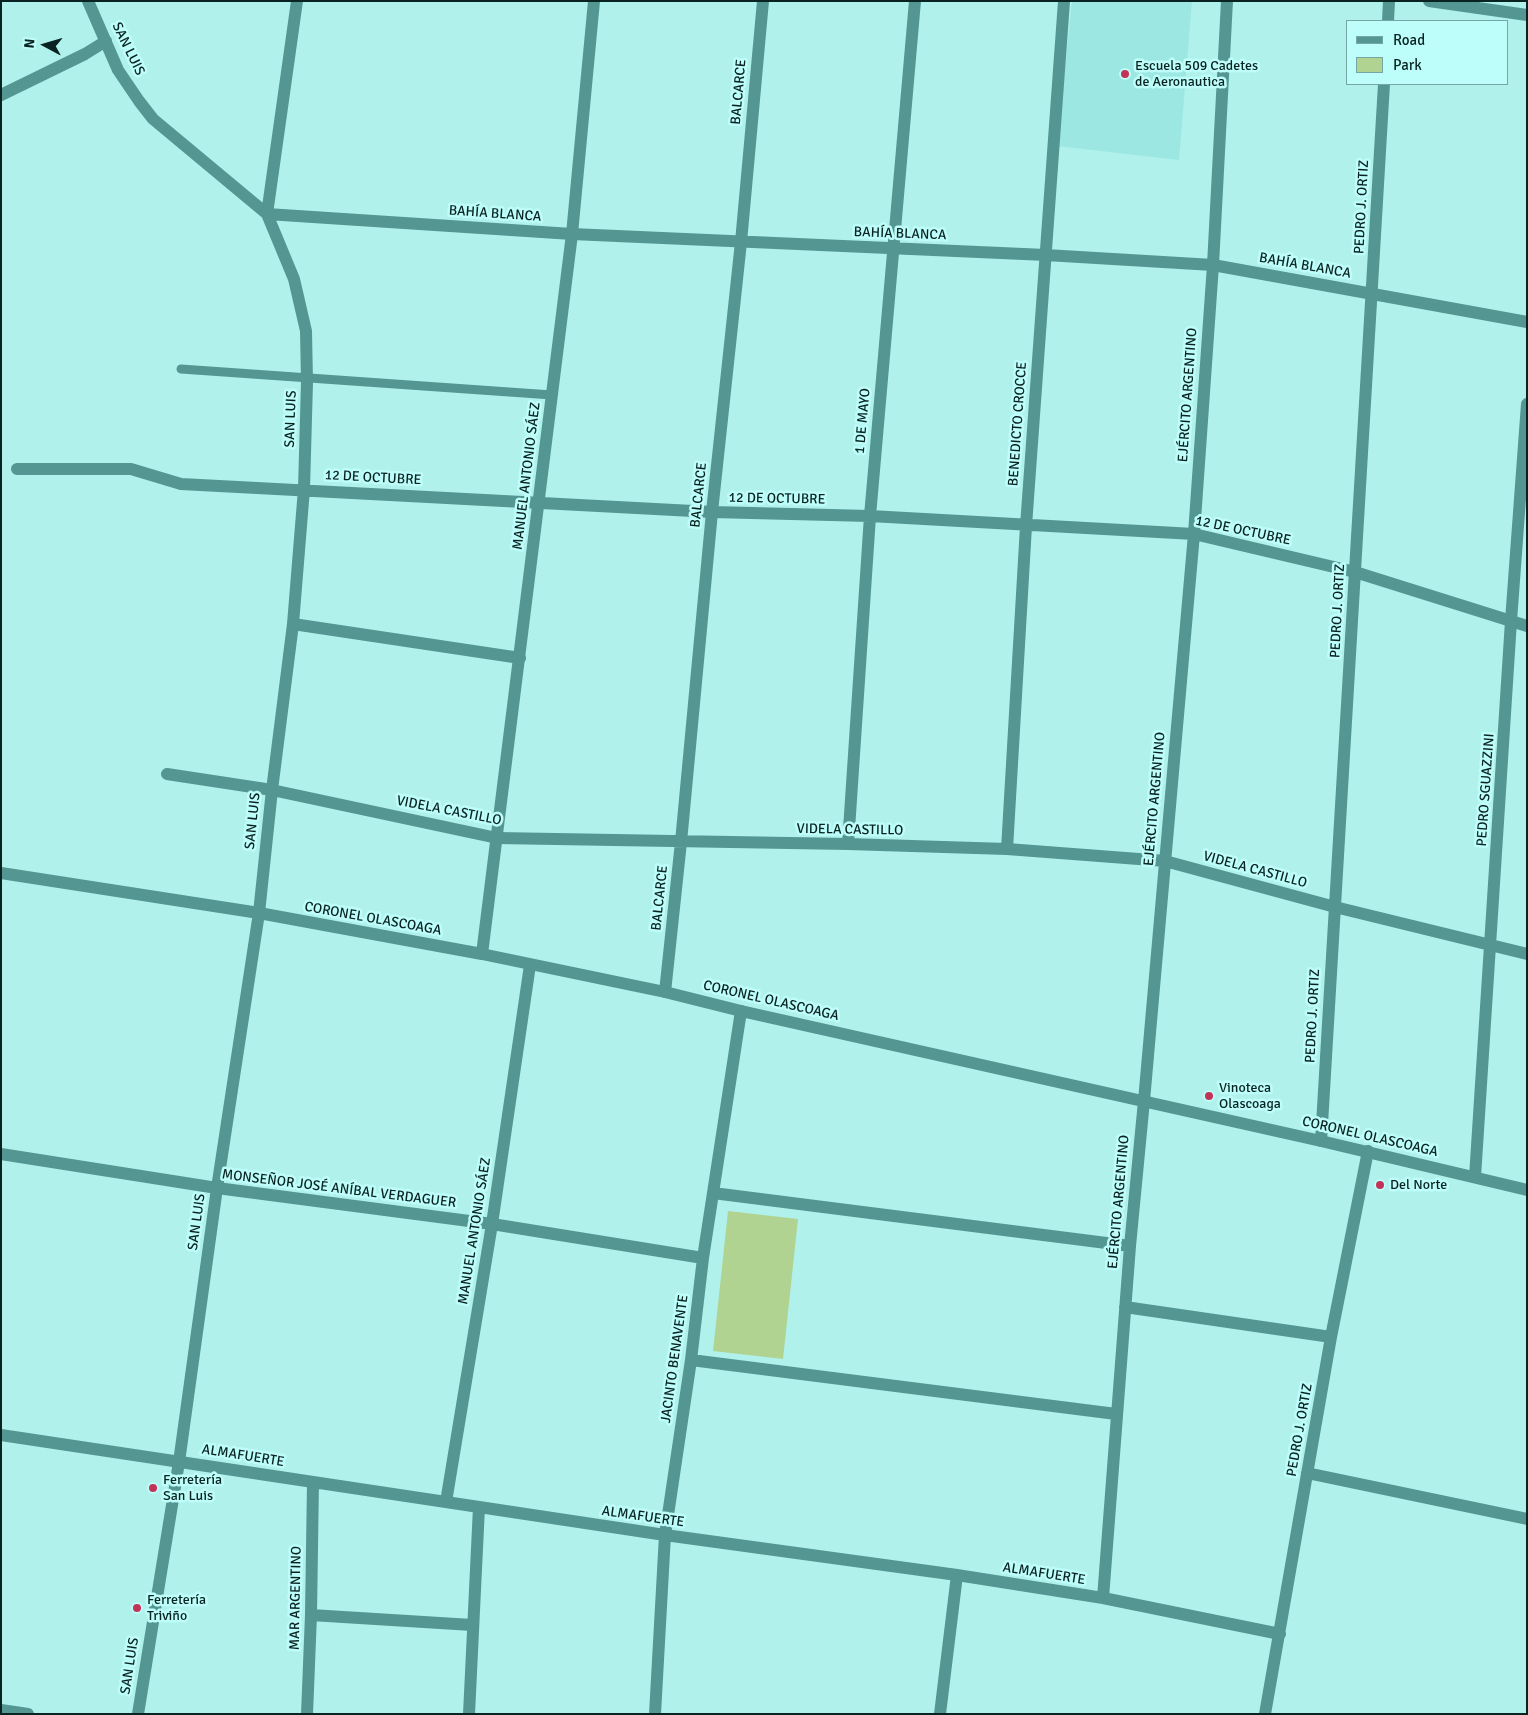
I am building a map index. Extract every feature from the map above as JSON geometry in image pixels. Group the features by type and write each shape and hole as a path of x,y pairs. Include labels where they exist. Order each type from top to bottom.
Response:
{"street":[{"name":"SAN LUIS","path":"88,1 118,70 138,101 153,118 266,214 294,278 306,331 307,377 304,489 293,624 259,913 217,1188 179,1462 138,1714"},
{"path":"266,214 296,1"},
{"name":"MANUEL ANTONIO SÁEZ","path":"482,954 572,234 594,1"},
{"name":"BALCARCE","path":"665,992 682,842 712,512 741,242 763,1"},
{"name":"1 DE MAYO","path":"848,844 870,516 915,1"},
{"name":"BENEDICTO CROCCE","path":"1007,850 1026,526 1064,1"},
{"name":"EJÉRCITO ARGENTINO","path":"1102,1598 1130,1246 1194,534 1213,265 1226,1"},
{"path":"1388,20 1389,1"},
{"path":"1428,1 1527,15"},
{"path":"1,95 106,42"},
{"name":"PEDRO J. ORTIZ","path":"1321,1141 1384,85"},
{"name":"BAHÍA BLANCA","path":"266,214 572,234 1046,254 1213,265 1527,322"},
{"name":"PEDRO SGUAZZINI","path":"1475,1177 1527,404"},
{"name":"12 DE OCTUBRE","path":"17,469 131,469 181,484 712,512 870,516 1194,534 1355,572 1527,626"},
{"path":"293,624 520,658"},
{"name":"VIDELA CASTILLO","path":"167,774 272,790 497,838 848,844 1007,850 1165,861 1335,908 1527,954"},
{"name":"CORONEL OLASCOAGA","path":"1,873 259,913 482,954 665,992 1321,1141 1527,1190"},
{"name":"MANUEL ANTONIO SÁEZ","path":"446,1502 492,1224 530,965"},
{"name":"JACINTO BENAVENTE","path":"655,1714 665,1535 703,1258 741,1010"},
{"name":"PEDRO J. ORTIZ","path":"1265,1714 1331,1337 1368,1152"},
{"name":"MONSEÑOR JOSÉ ANÍBAL VERDAGUER","path":"1,1154 217,1188 492,1224 703,1258"},
{"path":"713,1193 1130,1246"},
{"path":"1125,1307 1331,1337"},
{"path":"690,1360 1116,1414"},
{"name":"ALMAFUERTE","path":"1,1435 665,1535 957,1575 1102,1598 1280,1634"},
{"path":"1307,1473 1527,1519"},
{"name":"MAR ARGENTINO","path":"307,1714 312,1615 312,1482"},
{"path":"469,1714 479,1507"},
{"path":"940,1714 957,1575"},
{"path":"312,1615 472,1625"},
{"path":"1,1710 28,1714"}],"lane":[{"path":"181,369 552,394"}],"shaded area":[{"name":"Escuela 509 Cadetes de Aeronautica","path":"1072,1 1192,1 1179,160 1057,146"}],"green space":[{"path":"728,1211 798,1219 783,1359 713,1351"}],"place":[{"name":"Escuela 509 Cadetes de Aeronautica","path":"1125,74"},
{"name":"Vinoteca Olascoaga","path":"1209,1096"},
{"name":"Del Norte","path":"1380,1185"},
{"name":"Ferretería San Luis","path":"153,1488"},
{"name":"Ferretería Triviño","path":"137,1608"}]}
